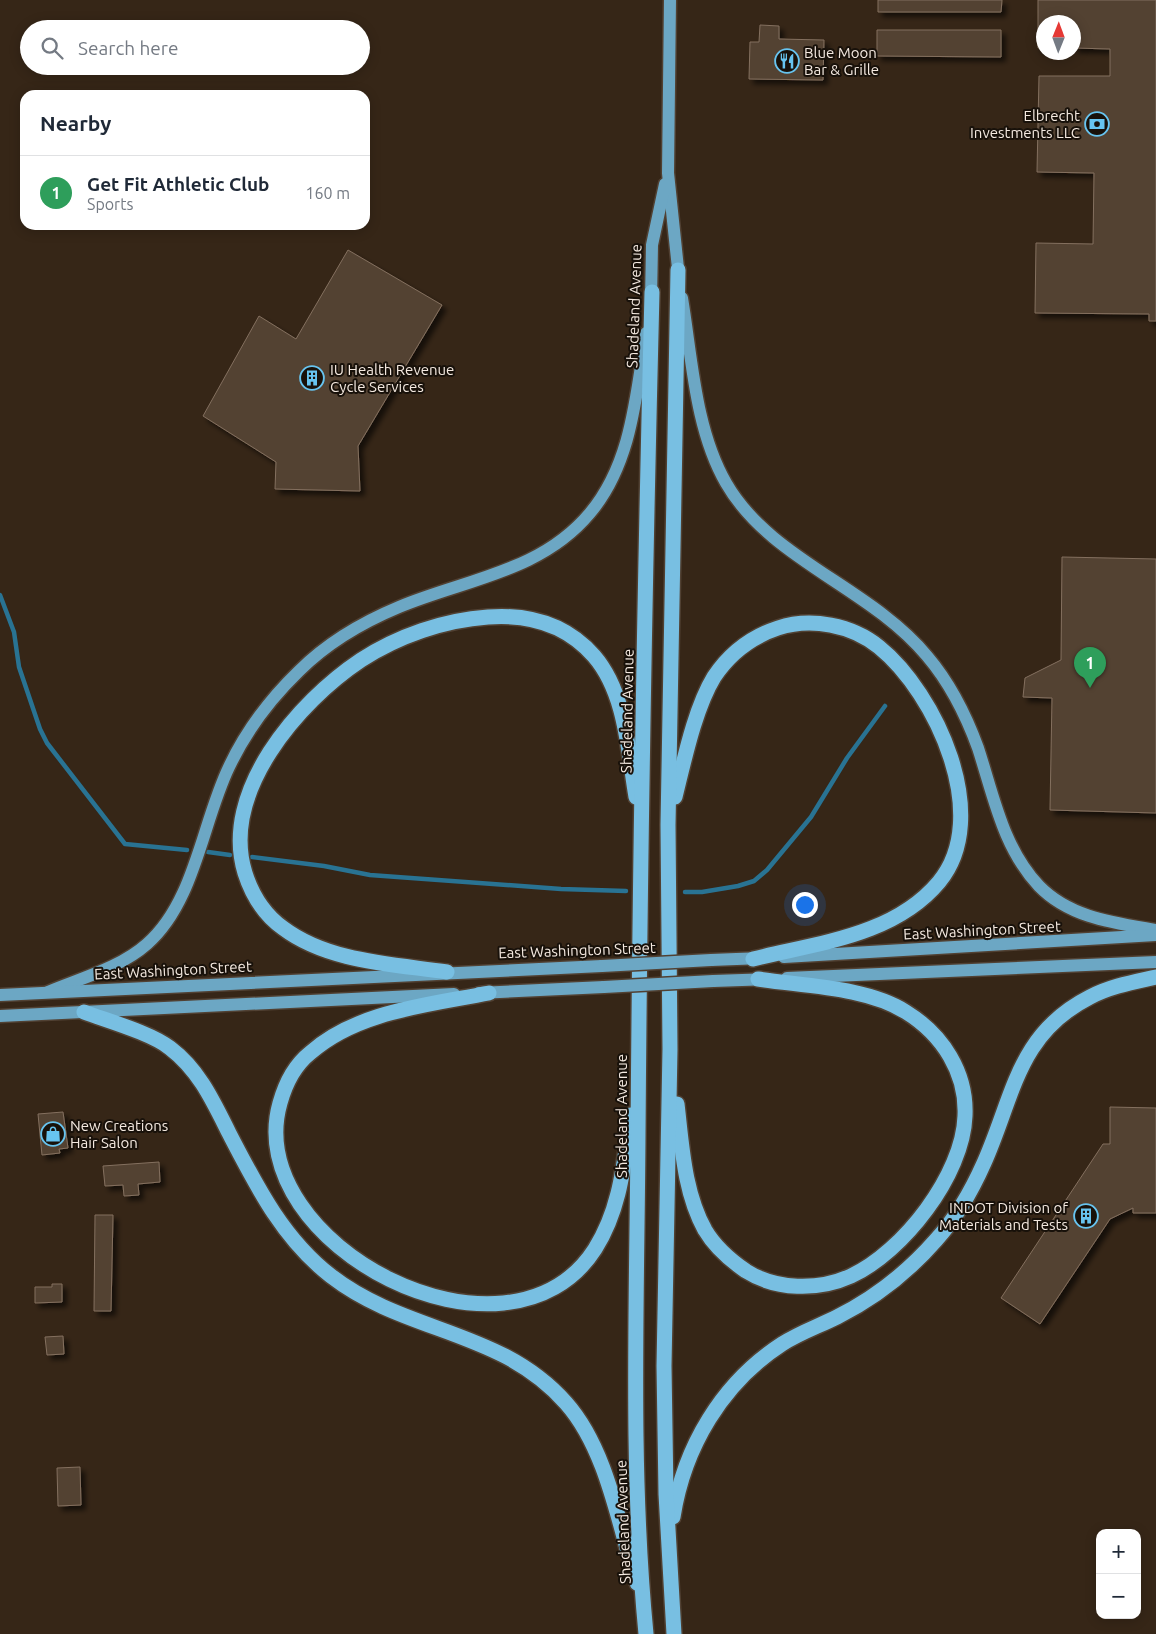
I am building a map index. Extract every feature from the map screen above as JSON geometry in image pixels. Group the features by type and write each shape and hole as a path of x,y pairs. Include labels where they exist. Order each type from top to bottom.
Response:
{"highway":[{"path":"674,1634 669,1551 664,1366 670,1049 668,825 678,270"},
{"name":"Shadeland Avenue","path":"646,1634 643,1602 637,1421 639,1066 652,292"},
{"path":"447,972 367,961 331,952 309,943 275,921 261,906 247,881 240,854 240,833 244,809 253,785 273,748 289,725 320,692 344,672 392,643 448,623 508,616 539,620 552,625 573,637 594,656 609,680 624,723 643,832"},
{"path":"668,825 687,752 708,690 729,658 753,638 793,624 814,623 845,628 878,646 903,671 922,697 944,740 958,791 961,817 959,837 947,870 939,882 918,902 892,920 853,934 753,958"},
{"path":"669,1551 678,1493 692,1452 712,1414 738,1380 783,1343 873,1296 901,1275 936,1241 972,1189 987,1157 1019,1071 1030,1050 1045,1031 1089,997 1114,987 1156,977"},
{"path":"670,1049 686,1173 704,1229 716,1246 739,1267 752,1274 774,1283 791,1286 826,1285 850,1277 874,1263 917,1222 933,1200 953,1162 962,1139 965,1115 965,1101 958,1070 941,1043 928,1028 905,1011 858,994 758,979"},
{"path":"489,993 393,1013 339,1033 323,1043 304,1059 288,1081 281,1098 276,1129 276,1150 280,1167 292,1193 332,1240 359,1261 389,1279 438,1298 487,1305 510,1303 540,1295 560,1284 576,1271 600,1240 618,1200 639,1066"},
{"path":"84,1012 168,1046 189,1065 206,1087 273,1215 300,1248 332,1277 367,1299 393,1312 509,1356 538,1375 559,1394 580,1422 594,1447 613,1502 643,1602"}],"main road":[{"path":"670,0 668,172 678,270 695,378 706,432 718,466 738,502 752,519 773,538 874,606 897,624 926,655 955,696 967,721 1008,841 1021,865 1040,886 1067,907 1100,921 1156,930"},
{"name":"Shadeland Avenue","path":"652,292 652,245 668,172"},
{"path":"48,992 126,958 148,943 163,927 182,897 235,755 265,707 304,666 331,644 380,615 507,571 534,559 558,544 589,514 610,485 626,445 652,292"},
{"name":"East Washington Street","path":"0,995 602,966 1156,935"},
{"path":"0,1016 712,981 1156,962"}],"building":[{"path":"878,0 1002,0 1001,12 878,12"},
{"name":"Elbrecht Investments LLC","path":"1038,0 1156,0 1156,321 1149,321 1149,314 1035,313 1036,243 1093,244 1094,173 1037,172 1039,76 1110,76 1110,49 1081,48 1081,15 1038,15"},
{"name":"Blue Moon Bar & Grille","path":"760,25 779,26 779,39 824,40 823,80 749,79 750,42 759,42"},
{"path":"877,30 1001,30 1001,57 877,56"},
{"name":"IU Health Revenue Cycle Services","path":"348,250 442,305 358,446 360,491 275,489 276,462 203,416 259,316 296,339"},
{"path":"1062,557 1156,559 1156,813 1050,810 1052,698 1023,697 1025,678 1061,660"},
{"name":"INDOT Division of Materials and Tests","path":"1110,1107 1156,1108 1156,1213 1133,1213 1133,1208 1110,1219 1040,1324 1001,1298 1103,1144 1110,1144"},
{"name":"New Creations Hair Salon","path":"63,1112 68,1148 59,1149 60,1153 42,1155 38,1114"},
{"path":"159,1162 160,1182 138,1184 139,1195 124,1196 123,1185 105,1186 103,1166"},
{"path":"95,1215 113,1215 111,1311 94,1311"},
{"path":"52,1284 62,1284 62,1302 35,1303 35,1287 52,1287"},
{"path":"63,1336 64,1354 47,1355 45,1337"},
{"path":"80,1467 81,1505 58,1506 57,1468"}],"waterway":[{"path":"0,595 14,632 19,667 40,729 47,743 125,844 187,850"},
{"path":"685,892 702,892 738,886 754,881 767,870 811,817 847,758 885,706"},
{"path":"208,852 230,855"},
{"path":"252,857 324,866 370,875 561,889 626,891"}],"place":[{"name":"Blue Moon Bar & Grille","path":"787,61"},
{"name":"Elbrecht Investments LLC","path":"1097,124"},
{"name":"IU Health Revenue Cycle Services","path":"312,378"},
{"name":"Get Fit Athletic Club","path":"1090,688"},
{"name":"New Creations Hair Salon","path":"53,1134"},
{"name":"INDOT Division of Materials and Tests","path":"1086,1216"}]}
